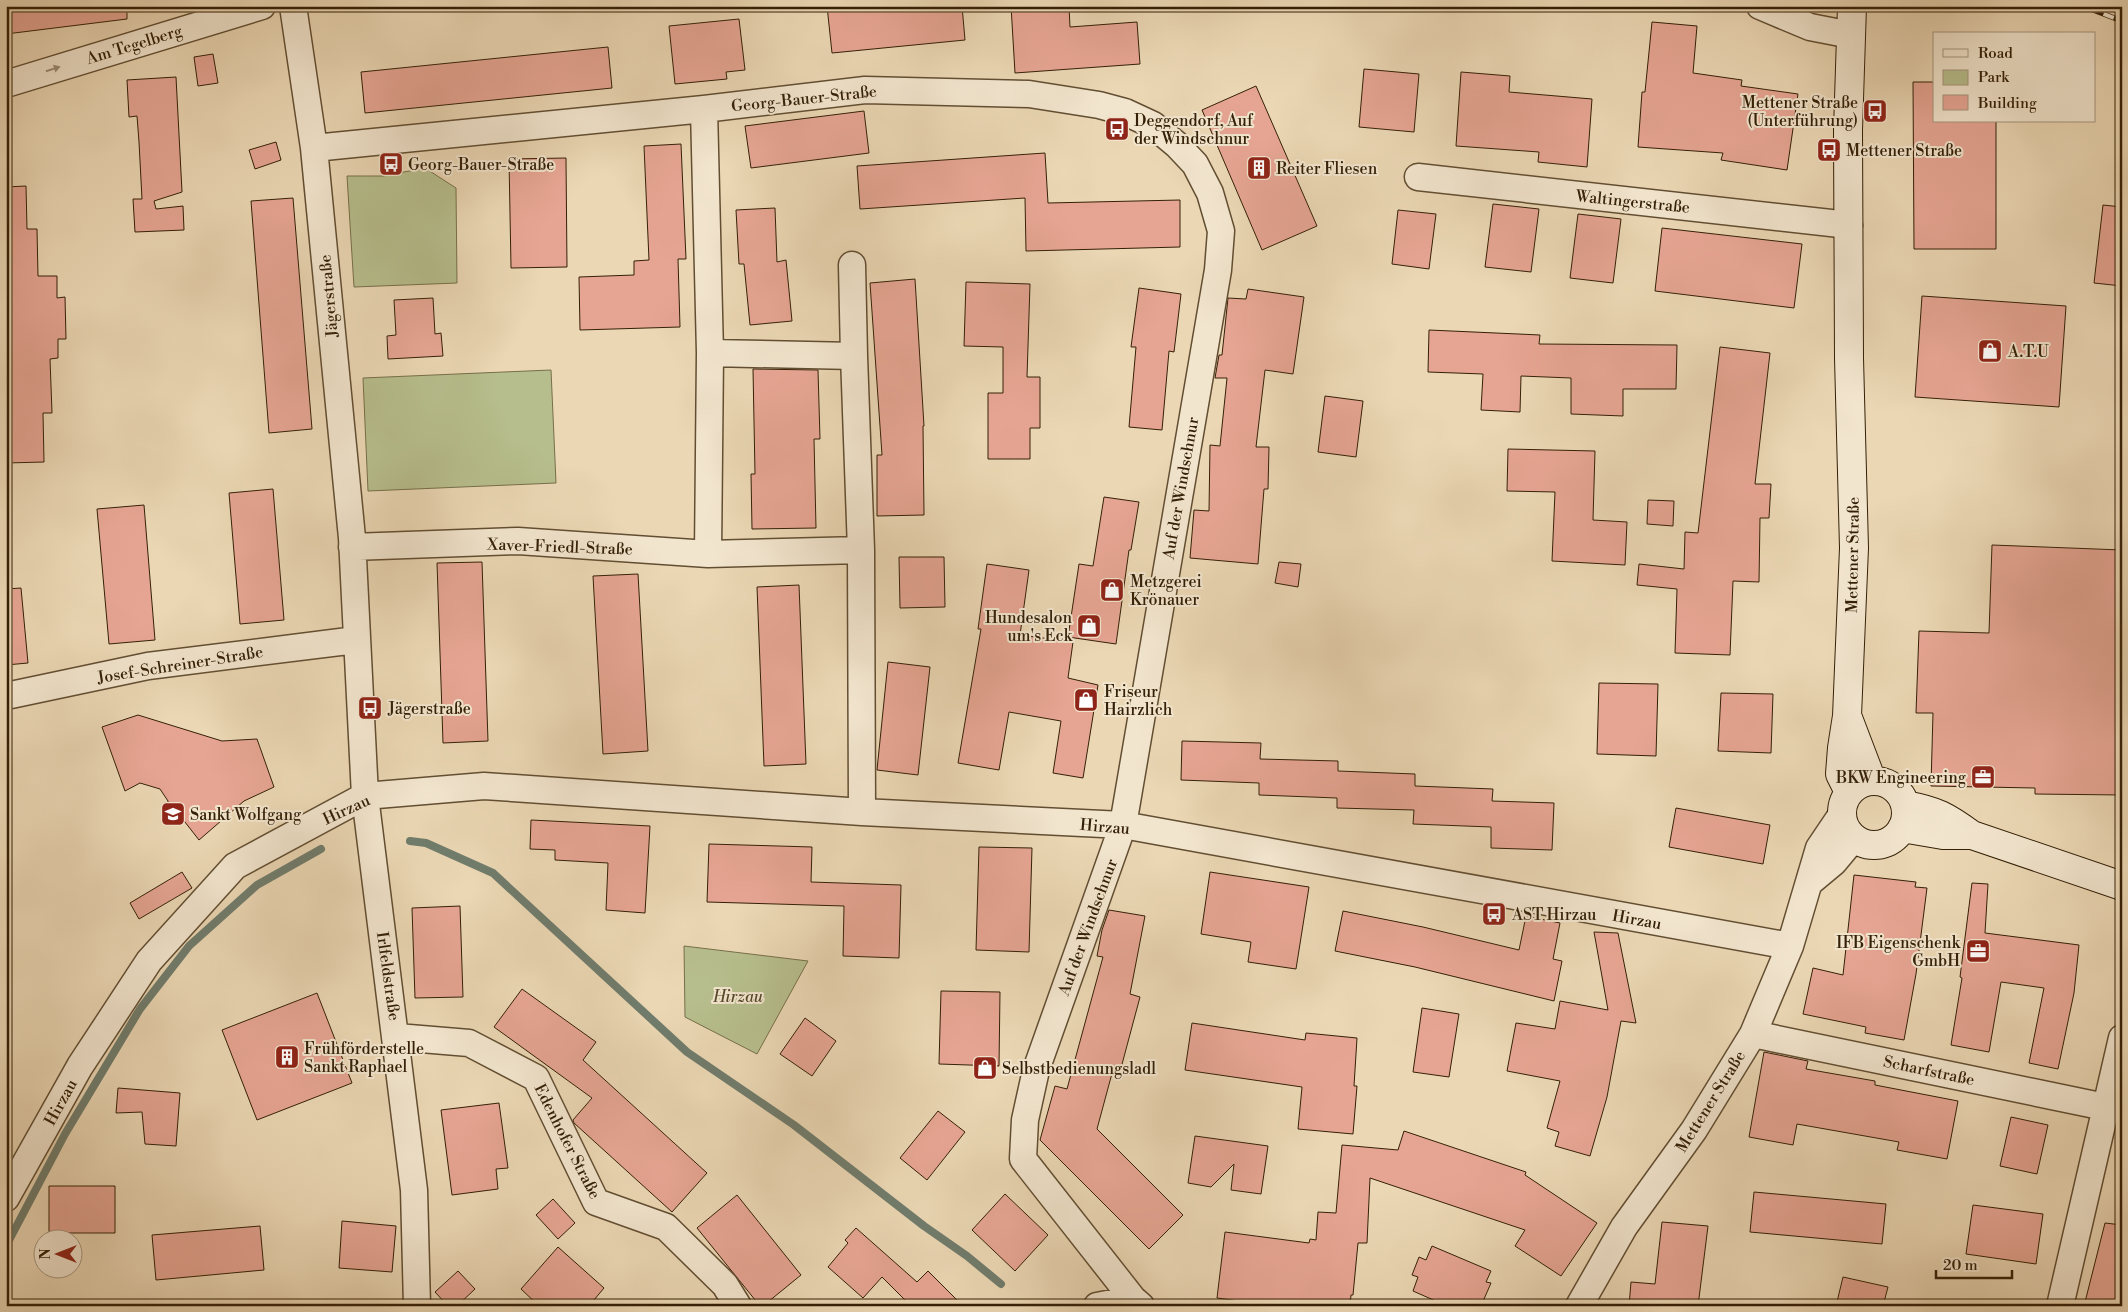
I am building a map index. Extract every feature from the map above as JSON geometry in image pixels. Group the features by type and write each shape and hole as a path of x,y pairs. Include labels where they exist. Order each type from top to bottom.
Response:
{"street":[{"name":"Am Tegelberg","path":"6,84 262,6"},
{"name":"Jägerstraße","path":"293,6 314,148 352,548 365,796"},
{"path":"1760,6 1810,27 1851,35"},
{"name":"Mettener Straße","path":"1579,1306 1624,1227 1694,1130 1753,1034 1790,946 1819,848 1854,796 1840,774 1847,716 1854,548 1848,130 1852,6"},
{"name":"Georg-Bauer-Straße","path":"314,148 704,109 865,90 1028,94 1099,105 1125,112 1153,125 1178,145 1195,164 1210,192 1220,231 1218,270"},
{"path":"704,109 710,353 708,554"},
{"name":"Waltingerstraße","path":"1418,177 1849,225"},
{"path":"852,265 861,550 862,812"},
{"name":"Auf der Windschnur","path":"1137,1302 1023,1159 1025,1120 1036,1070 1123,826 1218,270"},
{"path":"710,353 854,356"},
{"name":"Xaver-Friedl-Straße","path":"352,548 518,541 708,554 861,550"},
{"name":"Josef-Schreiner-Straße","path":"6,696 148,666 356,640"},
{"path":"1886,784 1893,787 1902,798 1904,817 1892,840 1877,846 1861,843 1847,832 1854,796 1886,784"},
{"name":"Hirzau","path":"6,1198 80,1066 149,961 235,866 365,796 484,786 862,812 1123,826 1790,946"},
{"name":"Irlfeldstraße","path":"365,796 397,1037 414,1190 417,1306"},
{"path":"1904,817 1943,835 1972,836 2122,886"},
{"path":"1810,882 1834,862 1854,838"},
{"name":"Scharfstraße","path":"1753,1034 2105,1107"},
{"name":"Edenhofer Straße","path":"397,1037 469,1043 536,1078 596,1202 666,1227 725,1285 738,1306"},
{"path":"2060,1306 2122,1038"},
{"path":"1097,1306 1137,1302"}],"green space":[{"path":"425,168 456,188 457,283 354,287 347,176 383,176"},
{"path":"551,370 556,483 368,491 363,378"},
{"name":"Hirzau","path":"684,946 808,961 757,1054 685,1017"}],"building":[{"path":"6,6 127,6 127,19 6,34"},
{"path":"827,6 962,6 965,40 832,53"},
{"path":"1011,6 1069,6 1070,27 1137,22 1140,64 1015,73"},
{"path":"739,19 745,70 726,72 727,79 675,84 669,26"},
{"path":"1652,22 1697,26 1693,73 1742,80 1741,86 1798,94 1787,170 1721,160 1723,153 1638,147 1642,92 1645,92"},
{"path":"608,47 612,88 365,113 361,72"},
{"path":"213,54 218,83 198,86 194,57"},
{"path":"1364,69 1419,74 1414,132 1359,127"},
{"path":"1461,72 1510,76 1509,92 1592,99 1587,167 1538,162 1539,152 1456,146"},
{"path":"176,77 182,192 154,201 156,209 183,206 184,230 135,232 133,199 142,199 139,142 137,116 129,117 127,80"},
{"path":"1913,82 1933,82 1933,122 1996,122 1996,249 1914,249"},
{"name":"Reiter Fliesen","path":"1256,86 1317,226 1262,250 1202,110"},
{"path":"864,111 869,153 751,168 745,126"},
{"path":"276,142 281,160 255,169 249,150"},
{"path":"681,144 686,259 678,259 680,327 580,330 579,277 634,275 634,261 649,260 644,146"},
{"path":"1045,153 1048,203 1180,200 1180,247 1026,251 1025,198 860,209 857,166"},
{"path":"566,158 567,267 511,268 509,159"},
{"path":"26,186 27,229 37,229 38,276 57,276 57,298 65,297 66,339 58,339 58,358 50,359 52,413 43,413 44,462 6,463 6,187"},
{"path":"293,198 312,429 269,433 251,201"},
{"path":"1493,204 1539,209 1531,272 1485,267"},
{"path":"2103,205 2122,207 2122,286 2094,283"},
{"path":"775,208 777,262 786,260 792,321 750,325 744,264 739,264 736,210"},
{"path":"1398,210 1436,214 1429,269 1392,264"},
{"path":"1578,214 1621,219 1613,283 1570,278"},
{"path":"1662,228 1802,244 1794,308 1655,291"},
{"path":"915,279 924,426 924,515 877,516 877,455 882,455 870,283"},
{"path":"966,282 1030,284 1027,377 1040,377 1040,428 1030,428 1030,459 988,459 988,393 1003,393 1003,347 964,346"},
{"path":"1139,288 1181,294 1174,352 1169,351 1162,430 1129,427 1136,347 1131,347"},
{"path":"1248,289 1304,297 1293,374 1265,370 1256,447 1269,447 1268,489 1264,489 1258,564 1190,558 1194,510 1209,511 1210,445 1220,446 1227,378 1215,378 1219,355 1222,355 1228,298 1246,299"},
{"name":"A.T.U","path":"1922,296 2066,306 2059,407 1915,397"},
{"path":"433,298 435,334 441,333 443,356 388,359 387,336 396,335 394,300"},
{"path":"1429,330 1540,335 1539,344 1677,345 1676,389 1623,389 1623,416 1571,414 1571,378 1521,376 1520,412 1481,410 1483,374 1428,372"},
{"path":"1720,347 1770,353 1755,484 1771,484 1769,518 1760,518 1759,582 1733,581 1730,655 1675,653 1677,589 1637,585 1639,564 1684,569 1685,532 1698,533"},
{"path":"753,369 818,370 820,439 814,439 816,528 752,529 751,474 755,474"},
{"path":"1325,396 1363,401 1356,457 1318,452"},
{"path":"1508,449 1595,451 1593,520 1627,522 1625,565 1552,561 1555,492 1507,491"},
{"path":"273,489 284,620 240,624 229,493"},
{"path":"1104,497 1139,502 1131,550 1129,550 1116,644 1068,637 1079,564 1093,566"},
{"path":"1648,500 1674,501 1673,526 1647,524"},
{"path":"144,505 155,640 109,644 97,509"},
{"path":"1992,545 2122,550 2122,795 2035,794 2035,788 1931,786 1933,713 1916,713 1919,631 1989,633"},
{"path":"899,557 944,557 945,607 900,608"},
{"path":"482,562 488,741 443,743 437,563"},
{"path":"1279,562 1301,564 1298,587 1275,583"},
{"path":"987,564 1029,570 1020,635 1073,642 1068,678 1098,685 1083,778 1053,773 1061,721 1009,712 999,770 958,763 981,629 978,629"},
{"path":"638,574 648,751 603,754 593,576"},
{"path":"799,585 806,764 764,766 757,587"},
{"path":"21,588 28,663 6,665 6,589"},
{"path":"888,662 930,667 918,775 877,770"},
{"path":"1599,683 1658,684 1656,756 1597,754"},
{"path":"1721,693 1773,694 1771,753 1718,751"},
{"path":"138,715 222,741 257,739 274,787 244,801 199,840 181,817 167,814 168,801 160,789 140,783 125,791 102,727"},
{"path":"1182,741 1261,743 1260,759 1338,761 1338,771 1415,774 1415,786 1493,789 1492,801 1554,803 1552,850 1491,848 1491,827 1413,824 1414,810 1337,808 1337,798 1259,795 1259,783 1181,780"},
{"path":"1676,808 1770,825 1763,864 1669,847"},
{"path":"531,820 650,826 645,913 606,910 608,863 555,860 555,850 530,849"},
{"path":"709,844 812,847 811,882 901,885 899,958 843,956 844,906 707,902"},
{"path":"979,847 1032,848 1029,952 976,950"},
{"path":"182,872 192,888 139,919 130,903"},
{"path":"1210,872 1309,887 1296,969 1248,962 1251,942 1201,934"},
{"path":"1854,875 1916,882 1915,887 1927,888 1916,974 1904,1040 1865,1033 1866,1027 1803,1014 1813,968 1843,975"},
{"path":"1972,883 1988,884 1985,933 2079,945 2074,993 2058,1069 2029,1063 2044,988 2001,982 1989,1052 1951,1045 1962,978 1960,977"},
{"path":"460,906 463,997 415,998 412,908"},
{"path":"1109,910 1145,916 1130,994 1140,997 1121,1068 1114,1066 1097,1129 1183,1215 1149,1249 1040,1140 1055,1086 1067,1089 1103,957 1097,956 1102,930"},
{"path":"1343,911 1423,927 1519,950 1526,916 1560,923 1553,959 1562,961 1554,1001 1415,967 1335,951"},
{"path":"1594,932 1618,933 1636,1023 1621,1021 1607,1097 1590,1156 1555,1146 1559,1132 1547,1128 1560,1081 1507,1071 1516,1023 1555,1029 1560,1001 1608,1010"},
{"path":"522,989 596,1042 583,1060 707,1173 672,1212 574,1123 573,1120 592,1098 494,1027"},
{"path":"941,991 1000,992 999,1066 939,1064"},
{"name":"Frühförderstelle Sankt Raphael","path":"317,993 352,1083 257,1120 222,1030"},
{"path":"1422,1008 1459,1014 1449,1077 1413,1072"},
{"path":"805,1018 836,1041 812,1076 780,1054"},
{"path":"1192,1023 1305,1040 1306,1033 1357,1038 1354,1086 1357,1086 1353,1134 1298,1129 1302,1087 1185,1070"},
{"path":"1764,1052 1808,1061 1806,1069 1875,1081 1875,1085 1958,1101 1947,1159 1897,1150 1899,1142 1797,1124 1793,1145 1749,1137"},
{"path":"118,1088 180,1093 176,1146 145,1144 142,1112 116,1113"},
{"path":"499,1103 508,1168 496,1169 498,1189 452,1195 441,1110"},
{"path":"938,1111 965,1132 927,1180 900,1158"},
{"path":"2011,1117 2048,1125 2037,1174 2000,1166"},
{"path":"1404,1131 1526,1172 1525,1175 1597,1223 1561,1276 1515,1246 1525,1230 1370,1178 1367,1243 1358,1243 1353,1295 1351,1295 1350,1306 1276,1306 1217,1298 1225,1232 1309,1243 1310,1239 1316,1240 1318,1212 1336,1213 1342,1145 1398,1150"},
{"path":"1195,1136 1268,1146 1261,1194 1231,1190 1234,1164 1211,1187 1188,1183"},
{"path":"49,1186 115,1186 115,1233 49,1230"},
{"path":"1754,1192 1886,1204 1882,1244 1750,1232"},
{"path":"1005,1194 1048,1235 1015,1271 972,1230"},
{"path":"737,1195 801,1275 763,1306 760,1306 697,1228"},
{"path":"553,1199 575,1223 558,1239 536,1215"},
{"path":"1973,1205 2043,1214 2036,1264 1966,1254"},
{"path":"342,1221 396,1226 392,1272 339,1268"},
{"path":"1662,1222 1708,1226 1698,1306 1629,1306 1631,1282 1655,1284"},
{"path":"2105,1223 2122,1225 2122,1306 2084,1306"},
{"path":"260,1226 264,1270 156,1280 152,1235"},
{"path":"856,1228 917,1282 928,1271 963,1306 911,1306 882,1277 863,1298 828,1267 848,1243 845,1240"},
{"path":"1432,1246 1491,1271 1486,1282 1491,1283 1481,1306 1447,1306 1413,1291 1418,1277 1412,1275 1419,1257 1426,1260"},
{"path":"558,1247 604,1288 589,1306 539,1306 521,1289"},
{"path":"458,1271 475,1289 457,1306 448,1306 435,1292"},
{"path":"1843,1277 1888,1287 1883,1306 1836,1306"}],"waterway":[{"path":"410,841 426,843 493,873 687,1052 794,1125 1001,1284"},
{"path":"6,1246 65,1134 140,1009 189,946 257,885 321,849"}],"railway":[{"path":"2083,6 2122,21"}],"place":[{"name":"Mettener Straße (Unterführung)","path":"1875,111"},
{"name":"Deggendorf, Auf der Windschnur","path":"1117,129"},
{"name":"Mettener Straße","path":"1829,150"},
{"name":"Georg-Bauer-Straße","path":"391,164"},
{"name":"Reiter Fliesen","path":"1259,168"},
{"name":"A.T.U","path":"1990,351"},
{"name":"Metzgerei Krönauer","path":"1112,590"},
{"name":"Hundesalon um's Eck","path":"1089,626"},
{"name":"Friseur Hairzlich","path":"1086,700"},
{"name":"Jägerstraße","path":"370,708"},
{"name":"BKW Engineering","path":"1983,777"},
{"name":"Sankt Wolfgang","path":"173,814"},
{"name":"AST Hirzau","path":"1494,914"},
{"name":"IFB Eigenschenk GmbH","path":"1978,951"},
{"name":"Frühförderstelle Sankt Raphael","path":"287,1057"},
{"name":"Selbstbedienungsladl","path":"985,1068"}]}
